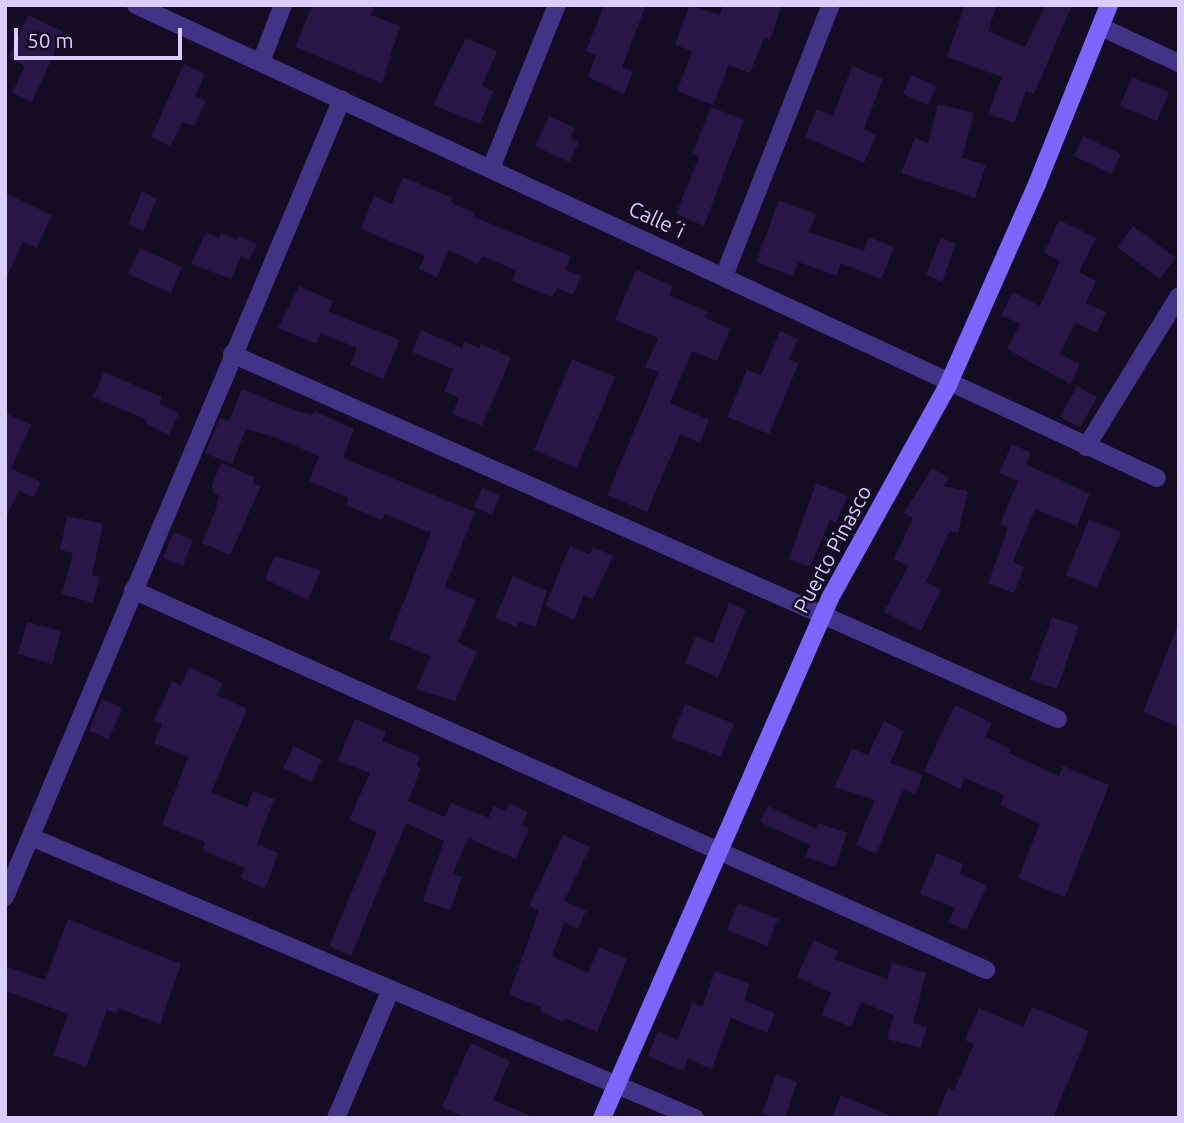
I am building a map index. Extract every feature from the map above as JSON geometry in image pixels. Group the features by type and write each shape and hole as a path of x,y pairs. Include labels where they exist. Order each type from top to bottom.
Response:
{"street":[{"name":"Calle´i","path":"136,5 724,276 948,384 1157,478"},
{"path":"261,62 284,5"},
{"path":"491,168 557,5"},
{"path":"724,276 831,5"},
{"name":"Puerto Pinasco","path":"602,1118 718,847 822,615 948,384 1109,5"},
{"path":"1101,27 1179,63"},
{"path":"5,897 232,354 342,99"},
{"path":"1086,447 1179,296"},
{"path":"232,354 1058,719"},
{"path":"133,590 718,847 986,970"},
{"path":"31,837 695,1118"},
{"path":"336,1118 391,989"}],"building":[{"path":"312,5 375,5 371,15 400,26 382,83 295,47"},
{"path":"604,5 646,5 622,67 633,72 624,94 588,77 596,55 586,51"},
{"path":"690,5 719,15 723,5 782,5 770,40 764,38 750,73 729,65 713,105 677,91 692,52 675,44"},
{"path":"965,5 997,5 988,31 1025,47 1046,5 1072,5 1034,94 1026,91 1014,123 988,114 1002,77 947,57"},
{"path":"28,15 64,32 32,102 12,93 25,66 8,58"},
{"path":"466,38 497,51 482,86 493,91 480,124 433,105"},
{"path":"184,64 205,74 195,96 206,101 194,126 183,122 170,146 151,137"},
{"path":"852,66 883,79 864,129 876,135 864,163 805,137 817,109 833,116"},
{"path":"911,75 936,86 928,105 903,94"},
{"path":"1132,77 1169,92 1157,121 1120,106"},
{"path":"938,104 974,113 962,158 986,165 975,198 901,173 915,138 928,143"},
{"path":"711,107 744,120 704,226 676,214 699,157 692,154"},
{"path":"549,116 575,128 570,138 579,142 569,162 535,146"},
{"path":"1083,136 1121,154 1111,174 1074,156"},
{"path":"403,177 453,198 450,202 475,213 474,217 571,256 565,270 581,276 573,295 558,288 552,297 512,281 516,270 482,256 478,264 449,250 437,277 419,269 425,256 361,229 374,196 392,204"},
{"path":"142,191 157,199 143,231 128,224"},
{"path":"5,193 52,215 37,248 23,242 5,281"},
{"path":"779,200 816,214 809,232 864,251 869,237 894,247 881,279 841,263 837,276 798,262 793,276 756,262"},
{"path":"1059,220 1096,238 1079,272 1096,281 1086,303 1106,312 1097,333 1075,323 1060,354 1080,364 1070,384 1007,349 1020,324 1001,315 1013,292 1040,306 1060,261 1044,253"},
{"path":"1133,226 1176,258 1160,279 1117,247"},
{"path":"206,232 218,238 221,233 237,240 239,236 257,244 249,260 241,256 231,279 191,264"},
{"path":"941,238 956,244 942,282 926,275"},
{"path":"140,248 182,267 171,293 128,274"},
{"path":"636,270 673,286 669,295 708,312 705,318 730,329 717,361 692,351 670,403 709,420 700,443 680,434 647,512 607,495 659,372 645,367 658,338 615,320"},
{"path":"299,286 333,301 329,312 400,340 383,379 350,365 357,348 321,333 317,344 278,328"},
{"path":"421,330 462,348 464,342 480,348 481,344 511,357 482,426 452,414 459,398 444,391 453,369 412,352"},
{"path":"780,331 798,339 789,359 799,363 769,434 727,417 747,370 761,375"},
{"path":"572,359 615,377 577,468 534,450"},
{"path":"104,372 162,397 159,404 179,413 169,435 146,424 147,420 93,397"},
{"path":"1077,386 1097,397 1080,428 1060,417"},
{"path":"242,389 296,411 313,415 314,411 354,429 343,458 475,512 445,587 476,600 458,642 477,652 455,701 416,689 431,656 389,639 431,533 385,514 382,520 346,505 349,498 309,481 319,456 274,437 246,429 232,464 205,453 220,418 229,421"},
{"path":"5,413 31,425 11,469 41,482 34,497 19,491 5,519"},
{"path":"1012,444 1031,453 1026,464 1090,494 1077,526 1035,509 1013,562 1024,567 1014,593 988,583 1008,528 1000,524 1018,481 999,473"},
{"path":"221,463 255,477 253,483 261,486 230,555 202,543 216,509 219,496 213,493 212,485"},
{"path":"932,468 949,478 944,486 968,491 958,533 950,531 926,582 941,590 921,631 884,612 908,566 894,559 913,518 904,513"},
{"path":"816,483 848,496 836,523 830,520 810,567 789,559"},
{"path":"482,488 500,496 492,515 474,507"},
{"path":"67,516 103,524 92,575 100,577 93,603 62,594 73,553 60,550"},
{"path":"1089,519 1121,532 1097,588 1066,575"},
{"path":"174,532 193,540 183,566 163,558"},
{"path":"570,546 590,554 593,547 613,556 593,599 584,595 574,620 545,606"},
{"path":"275,556 321,570 308,600 265,579"},
{"path":"513,576 547,591 536,627 519,622 516,627 495,618"},
{"path":"729,603 746,610 718,677 685,663 696,636 713,643"},
{"path":"1052,617 1079,626 1057,689 1030,680"},
{"path":"27,622 61,631 52,664 18,654"},
{"path":"1179,625 1179,727 1143,712"},
{"path":"189,667 223,683 217,695 247,709 211,792 247,807 253,791 274,799 257,844 278,853 265,889 241,878 245,868 202,850 205,842 162,825 188,757 154,743 162,724 154,721 172,681 181,686"},
{"path":"102,699 122,708 109,739 89,731"},
{"path":"685,704 734,724 721,757 671,738"},
{"path":"955,705 992,723 985,737 1011,749 1009,753 1059,776 1063,766 1109,785 1065,897 1018,878 1040,824 1000,805 1004,795 965,778 960,789 924,771"},
{"path":"355,719 386,732 382,741 420,756 417,766 421,768 408,801 445,817 451,803 489,818 493,806 506,811 509,803 528,812 522,825 529,828 516,859 468,838 453,874 462,877 450,910 423,901 444,841 406,823 351,956 329,946 377,832 349,820 370,773 338,761"},
{"path":"884,721 904,731 890,763 923,775 915,794 903,790 876,854 856,845 875,800 834,787 852,749 868,755"},
{"path":"294,746 322,760 311,782 283,768"},
{"path":"768,806 816,829 818,823 847,833 835,867 806,857 810,845 760,822"},
{"path":"563,835 590,847 564,901 586,911 578,929 564,922 552,956 588,973 599,947 627,959 597,1032 565,1018 563,1022 540,1011 542,1007 509,995 539,910 529,906"},
{"path":"937,853 963,864 960,874 987,886 966,930 948,922 955,908 920,894"},
{"path":"738,903 778,919 767,946 727,930"},
{"path":"68,919 181,964 160,1024 118,1008 116,1013 107,1010 86,1067 53,1055 68,1014 5,991 5,966 45,980"},
{"path":"814,940 838,951 834,959 887,979 892,963 926,973 913,1023 927,1027 921,1048 887,1039 894,1015 861,1002 851,1027 822,1015 831,993 797,977"},
{"path":"715,971 750,984 744,1000 775,1013 767,1033 731,1018 712,1069 688,1059 683,1071 648,1056 658,1031 678,1040 692,1003 702,1007"},
{"path":"1032,1007 1089,1031 1053,1118 936,1118 948,1088 954,1090 974,1044 965,1040 979,1008 1023,1027"},
{"path":"471,1043 510,1061 493,1100 536,1118 466,1118 442,1107"},
{"path":"776,1074 797,1082 785,1118 762,1114"},
{"path":"841,1095 896,1118 832,1118"}]}
